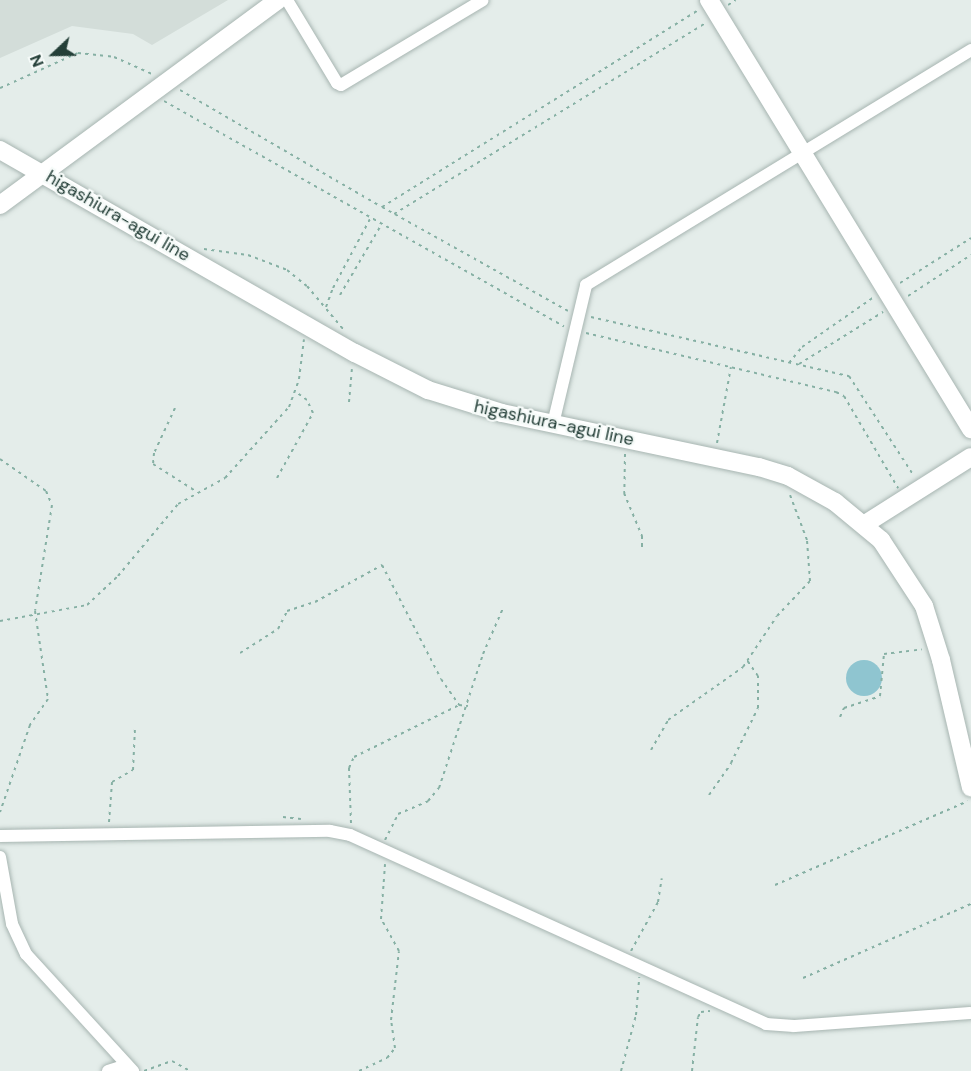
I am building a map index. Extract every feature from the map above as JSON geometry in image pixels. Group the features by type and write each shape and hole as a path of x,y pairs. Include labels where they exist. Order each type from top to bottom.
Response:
{"main road":[{"path":"0,205 278,0"},
{"path":"714,7 971,429"},
{"name":"higashiura-agui line","path":"0,150 356,354 419,386 467,404 714,458 792,478 865,524 912,583 937,645 971,787"},
{"path":"865,524 971,457"}],"street":[{"path":"287,0 336,83 341,85 483,0"},
{"path":"553,424 586,285 971,50"},
{"path":"0,836 285,830 347,835 766,1024 794,1026 971,1013"},
{"path":"0,857 12,924 26,954 112,1045 130,1068"},
{"path":"108,1071 130,1068"}],"path":[{"path":"382,207 714,7"},
{"path":"394,214 714,7"},
{"path":"0,88 78,53 114,57 160,89 370,219 551,321 844,396 904,498"},
{"path":"160,89 382,207 562,310 849,376 922,488"},
{"path":"326,308 333,288 370,219"},
{"path":"340,295 381,225"},
{"path":"192,259 204,249 215,249 269,262 307,286 344,329 356,354 351,372 349,402"},
{"path":"0,621 75,609 93,600 118,576 178,504 225,478 255,441 282,417 296,392 301,348 309,325"},
{"path":"714,458 731,367"},
{"path":"277,478 313,413 308,400 296,392"},
{"path":"175,408 154,453 153,464 196,492"},
{"path":"626,439 624,493 642,536 642,549"},
{"path":"0,459 46,491 52,505 36,615 48,699 30,725 0,812"},
{"path":"651,750 668,720 724,683 747,660 812,575 805,530 788,488 792,478"},
{"path":"240,653 278,629 287,611 315,602 382,565 420,643 459,705"},
{"path":"359,1071 387,1058 395,1048 391,1020 399,951 380,910 385,851 398,814 428,801 439,788 468,706 483,654 504,606"},
{"path":"840,717 844,708 880,696 884,654 937,645"},
{"path":"709,795 735,756 758,708 758,676 747,660"},
{"path":"347,835 352,819 349,768 354,756 459,705 468,706"},
{"path":"109,835 110,789 115,778 134,770 135,728"},
{"path":"775,885 971,800"},
{"path":"627,960 658,902 662,878"},
{"path":"803,978 971,904"},
{"path":"621,1071 636,1015 639,966"},
{"path":"692,1071 701,1012 732,1010"},
{"path":"143,1071 172,1061 189,1071"}],"shaded area":[{"path":"0,0 228,0 152,45 133,34 72,26 0,58"}],"water":[{"path":"864,660 876,666 882,678 876,690 864,696 852,690 846,678 852,666"}]}
